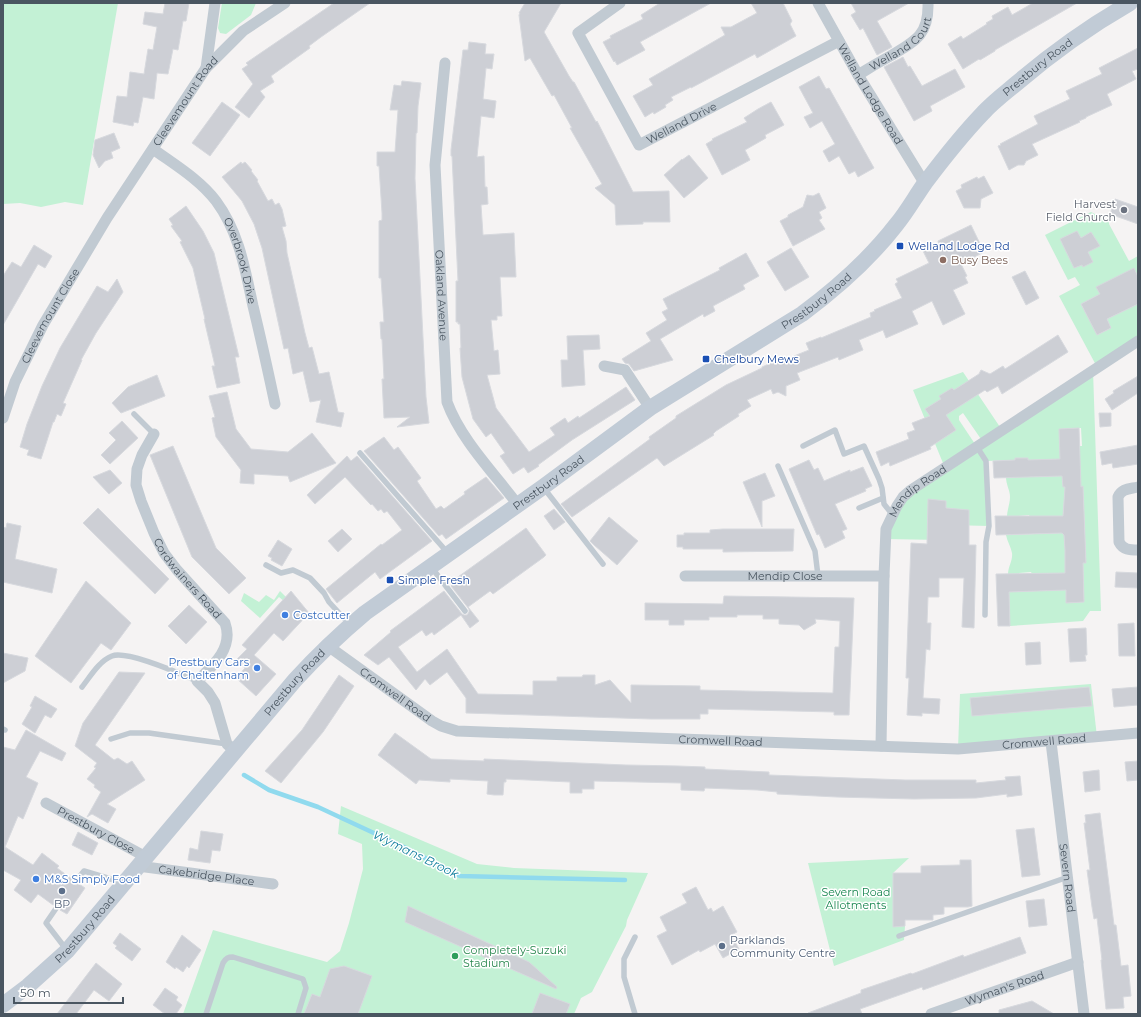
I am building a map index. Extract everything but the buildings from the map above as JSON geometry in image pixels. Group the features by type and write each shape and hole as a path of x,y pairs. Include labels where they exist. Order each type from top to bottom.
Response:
{"main road":[{"name":"Prestbury Road","path":"3,1005 28,986 67,951 142,862 231,747 350,625 430,566 543,487 650,408 802,314 823,298 880,245 900,220 925,184 983,112 1064,45 1130,3"}],"street":[{"path":"206,68 215,3"},
{"name":"Welland Drive","path":"620,3 578,33 639,145 839,41"},
{"name":"Welland Lodge Road","path":"818,3 858,75 925,184"},
{"name":"Welland Court","path":"858,75 915,41 924,28 927,19 928,3"},
{"name":"Cleevemount Road","path":"107,218 206,68 243,31 281,4"},
{"name":"Oakland Avenue","path":"445,62 436,165 447,402 462,433 518,505"},
{"name":"Overbrook Drive","path":"153,149 190,175 203,187 215,200 232,227 241,252 275,404"},
{"name":"Cleevemount Close","path":"3,418 15,382 43,325 107,218"},
{"name":"Mendip Road","path":"881,746 886,529 892,514 903,497 911,490 1138,341"},
{"path":"604,366 625,370 650,408"},
{"name":"Cordwainers Road","path":"154,434 136,469 136,485 141,501 164,553 177,570 222,618 227,628 227,640 221,655 215,664 197,681"},
{"path":"1138,487 1124,490 1118,497 1119,542 1122,547 1126,549 1138,550"},
{"name":"Mendip Close","path":"686,576 884,576"},
{"name":"Cromwell Road","path":"328,646 432,721 445,728 457,731 958,749 1051,742 1138,733"},
{"path":"197,681 208,692 215,703 231,747"},
{"name":"Severn Road","path":"1051,742 1084,1014"},
{"name":"Prestbury Close","path":"46,803 142,862"},
{"name":"Cakebridge Place","path":"142,862 273,884"},
{"name":"Wyman's Road","path":"932,1014 1078,962"}],"lane":[{"path":"134,414 154,434"},
{"path":"803,446 834,430 844,454 864,446 879,479 884,504 892,514"},
{"path":"977,447 986,461 989,526 986,542 985,616"},
{"path":"360,453 449,554"},
{"path":"778,466 815,551 818,576"},
{"path":"543,487 603,564"},
{"path":"859,508 882,498"},
{"path":"266,565 281,573 293,570 310,578 350,625"},
{"path":"430,566 465,611"},
{"path":"82,687 101,664 111,656 120,655 159,665 197,681"},
{"path":"111,739 130,733 149,733 231,747"},
{"path":"76,881 84,871 124,883"},
{"path":"899,936 1068,877"},
{"path":"57,908 46,923 67,951"},
{"path":"635,937 624,959 624,977 636,1014"},
{"path":"206,1014 223,963 228,957 254,963 303,979 306,988 298,1014"}],"green space":[{"path":"3,3 118,3 83,205 65,202 41,207 20,203 3,204"},
{"path":"222,3 256,3 251,15 226,34 220,33 218,28"},
{"path":"1091,212 1109,221 1109,224 1129,261 1138,256 1138,286 1096,296 1081,304 1097,335 1111,328 1107,319 1138,304 1138,341 1097,367 1059,296 1080,285 1075,277 1068,280 1045,235"},
{"path":"1093,370 1101,611 1090,611 1083,621 1010,626 1009,592 1066,590 1066,603 1084,602 1083,563 1086,562 1083,487 1081,487 1079,446 1082,446 1081,428 1059,429 1062,459 1028,460 1028,458 1015,458 1015,460 986,461 989,526 950,525 941,540 886,539 897,506 945,468 913,390 963,372 1002,430","holes":["963,413 983,442 977,447 959,420 959,416"]},
{"path":"1062,476 1066,500 1064,501 1063,514 1066,516 1030,517 1029,515 1007,517 1010,497 1006,477"},
{"path":"1062,533 1064,535 1065,549 1067,549 1065,573 1032,574 1031,572 1019,573 1019,575 1008,575 1012,553 1006,535"},
{"path":"280,591 288,599 285,602 279,597 260,618 241,601 244,593 259,602 266,595 274,600"},
{"path":"1091,684 1097,737 958,749 960,694"},
{"path":"341,806 477,864 514,868 648,873 627,920 626,926 592,992 581,998 574,1014 183,1014 213,930 327,962 340,951 363,869 362,844 338,834"},
{"name":"Severn Road Allotments","path":"909,858 893,873 893,926 905,926 904,940 834,966 808,863"}],"waterway":[{"name":"Wymans Brook","path":"244,775 269,790 318,807 406,848 460,876 625,880"}],"place":[{"name":"Harvest Field Church","path":"1124,210"},
{"name":"Welland Lodge Rd","path":"900,246"},
{"name":"Busy Bees","path":"943,260"},
{"name":"Chelbury Mews","path":"706,359"},
{"name":"Simple Fresh","path":"390,580"},
{"name":"Costcutter","path":"285,615"},
{"name":"Prestbury Cars of Cheltenham","path":"257,668"},
{"name":"M&S Simply Food","path":"36,879"},
{"name":"BP","path":"62,891"},
{"name":"Parklands Community Centre","path":"722,946"},
{"name":"Completely-Suzuki Stadium","path":"455,956"}]}
